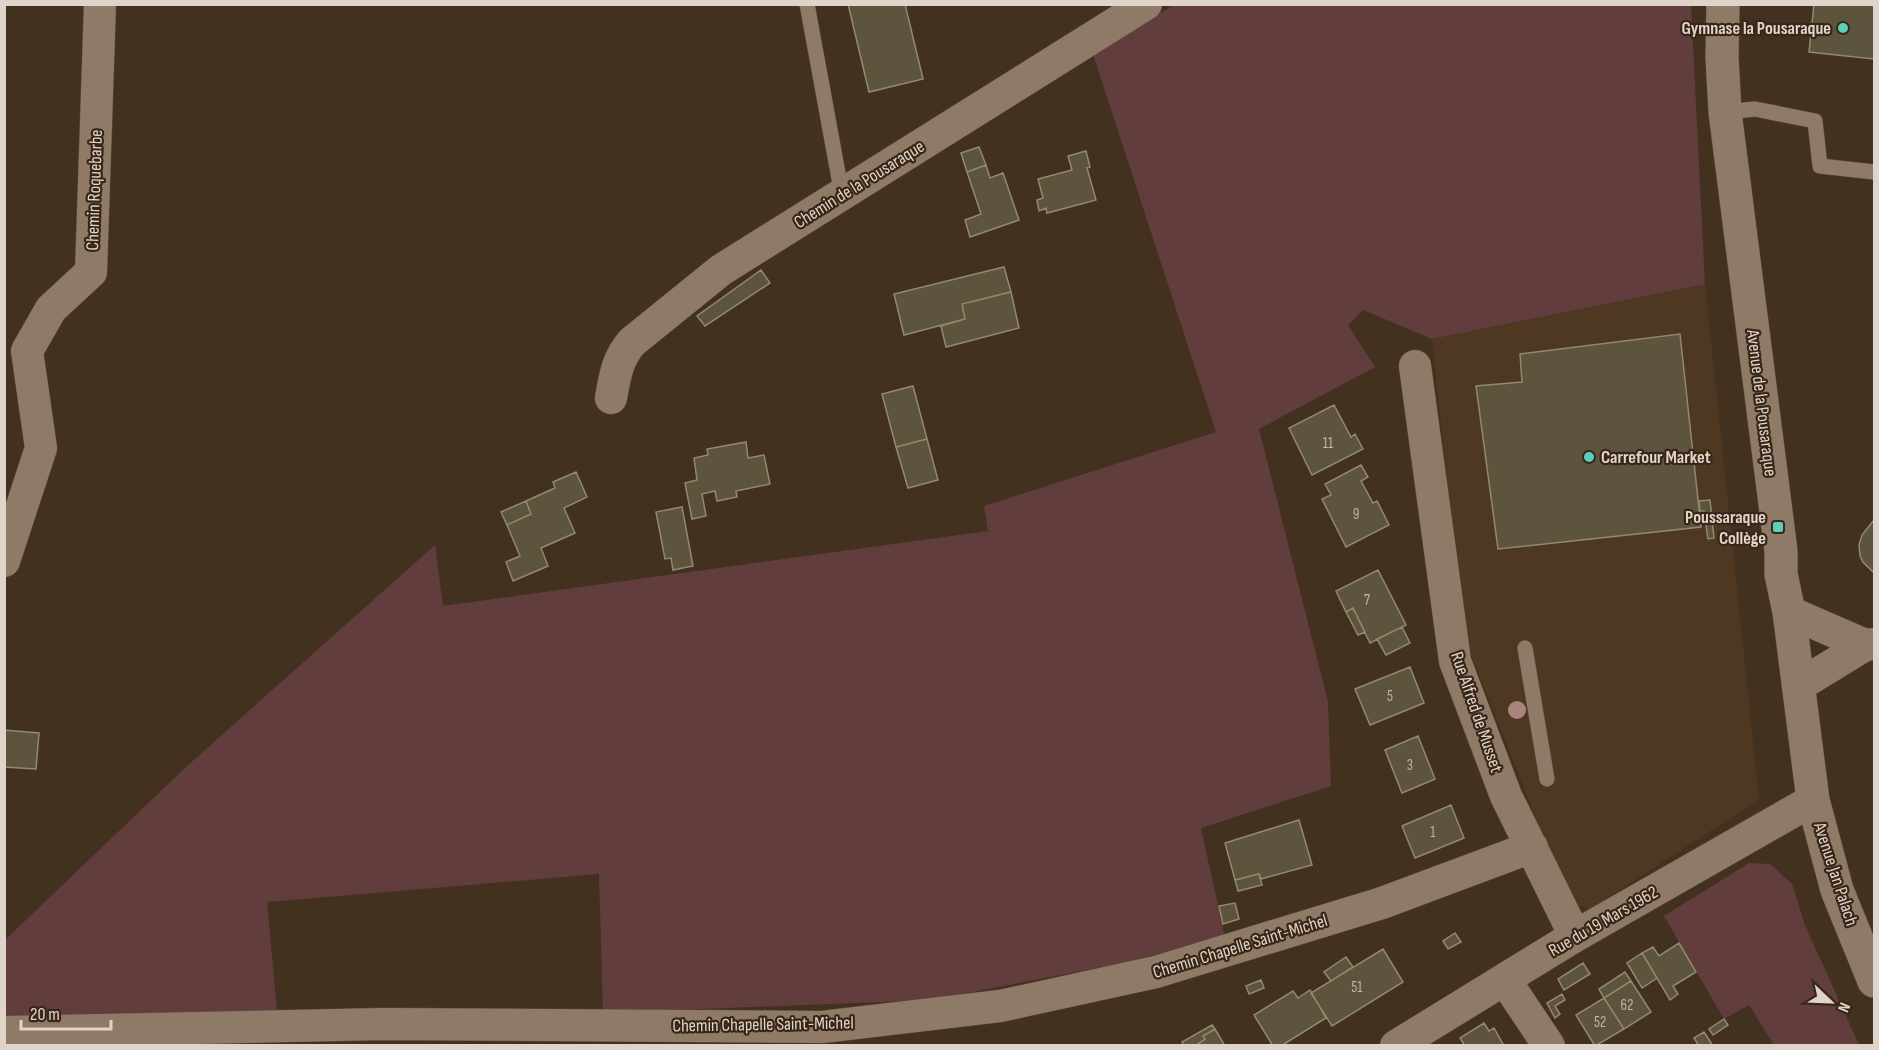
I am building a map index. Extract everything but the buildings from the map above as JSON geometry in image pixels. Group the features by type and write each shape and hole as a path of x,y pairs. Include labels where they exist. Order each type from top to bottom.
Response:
{"street":[{"name":"Chemin Roquebarbe","path":"4,561 41,448 27,351 51,309 91,272 100,4"},
{"name":"Chemin de la Pousaraque","path":"611,398 616,368 622,353 632,342 721,270 1146,4"},
{"name":"Avenue de la Pousaraque","path":"1723,4 1722,57 1725,112 1781,551 1781,574 1789,612 1813,800"},
{"name":"Rue Alfred de Musset","path":"1415,366 1455,661 1506,796 1575,936"},
{"path":"1789,612 1870,644"},
{"path":"1798,686 1870,644"},
{"name":"Rue du 19 Mars 1962","path":"1396,1046 1575,936 1813,800"},
{"name":"Avenue Jan Palach","path":"1813,800 1837,890 1875,981"},
{"name":"Chemin Chapelle Saint-Michel","path":"4,1032 383,1024 822,1027 1000,1006 1156,972 1382,903 1532,847"},
{"path":"1505,980 1549,1046"}],"lane":[{"path":"807,4 842,195"},
{"path":"1725,112 1755,109 1815,121 1820,166 1875,172"},
{"path":"1525,648 1547,779"}],"shaded area":[{"path":"1174,5 1691,5 1705,284 1432,339 1363,310 1348,325 1375,367 1259,429 1328,702 1331,786 1201,828 1225,938 1118,964 930,1000 603,1013 599,874 267,902 277,1011 5,1020 5,940 186,767 435,545 443,606 988,531 984,506 1216,432 1093,54"},
{"path":"1705,284 1759,799 1591,909 1570,904 1463,634 1432,339"},
{"path":"1749,863 1770,864 1792,884 1805,925 1859,1045 1774,1045 1749,1005 1724,1019 1664,916"}],"place":[{"name":"Gymnase la Pousaraque","path":"1843,28"},
{"name":"Carrefour Market","path":"1589,457"},
{"name":"Poussaraque Collège","path":"1778,527"}]}
